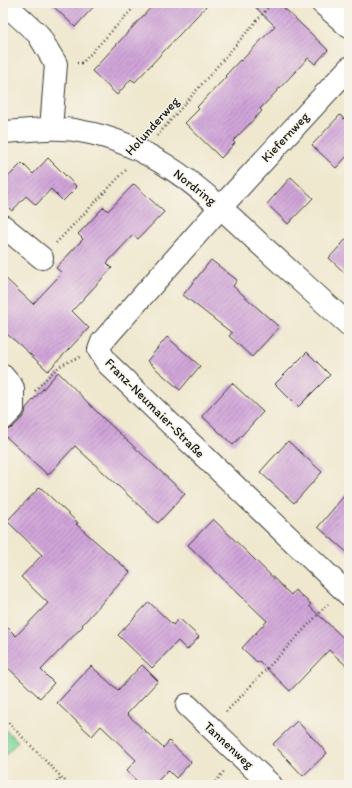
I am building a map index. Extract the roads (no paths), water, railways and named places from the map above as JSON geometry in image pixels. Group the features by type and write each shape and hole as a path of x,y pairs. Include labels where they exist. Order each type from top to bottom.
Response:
{"street":[{"path":"4,3 38,34 56,64 50,129"},
{"path":"322,3 349,27"},
{"name":"Kiefernweg","path":"221,207 349,68"},
{"name":"Nordring","path":"3,132 50,129 78,130 105,137 144,151 186,178 221,207 349,325"},
{"name":"Franz-Neumaier-Straße","path":"221,207 102,342 99,350 107,363 339,599"},
{"path":"3,226 42,258"},
{"path":"3,376 13,388 8,414"},
{"name":"Tannenweg","path":"187,705 271,785"}]}
